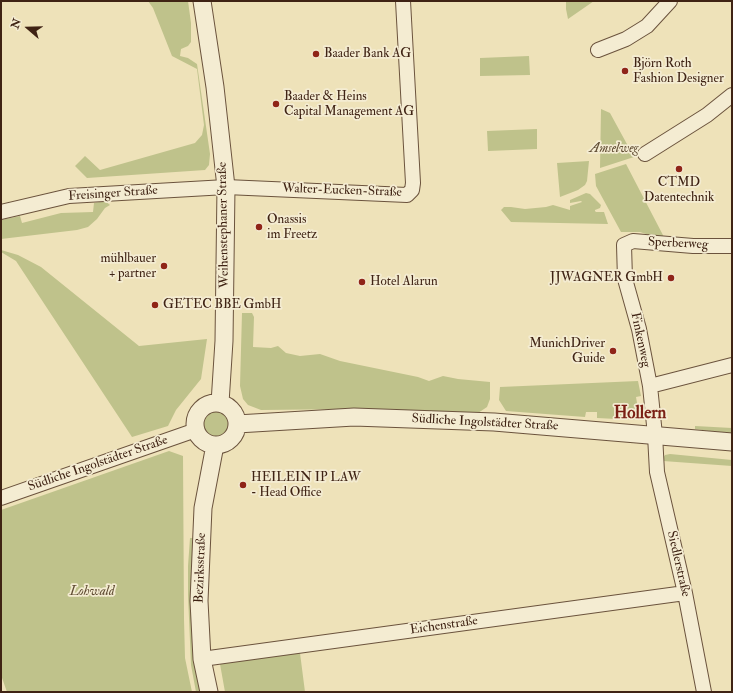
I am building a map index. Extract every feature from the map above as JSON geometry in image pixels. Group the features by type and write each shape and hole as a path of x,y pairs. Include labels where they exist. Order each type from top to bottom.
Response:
{"street":[{"name":"Weihenstephaner Straße","path":"202,1 215,88 226,187 224,341 220,403"},
{"name":"Walter-Eucken-Straße","path":"226,187 407,195 412,190 413,182 403,1"},
{"path":"598,50 626,39 647,26 670,1"},
{"path":"644,154 707,115 732,95"},
{"name":"Freisinger Straße","path":"1,212 70,196 226,187"},
{"name":"Sperberweg","path":"624,245 633,242 693,246 732,246"},
{"name":"Finkenweg","path":"624,245 625,279 639,329 650,386 655,435"},
{"path":"650,386 732,365"},
{"path":"220,403 230,408 234,412 237,424 233,437 222,444 216,445 203,441 198,436 194,423 196,416 205,405 220,403"},
{"name":"Südliche Ingolstädter Straße","path":"237,424 359,417 494,422 732,442"},
{"name":"Südliche Ingolstädter Straße","path":"1,498 196,430"},
{"name":"Siedlerstraße","path":"655,435 657,472 685,593 704,692"},
{"name":"Bezirksstraße","path":"209,692 202,659 199,601 203,508 216,445"},
{"name":"Eichenstraße","path":"202,659 685,593"}],"green space":[{"path":"148,1 188,1 191,23 191,42 188,46 181,49 180,56 188,58 197,64 210,154 209,165 205,170 87,178 75,166 85,156 100,170 195,143 202,135 204,125 197,69 172,56 153,8"},
{"path":"566,1 594,1 568,19"},
{"path":"529,56 530,75 480,76 480,58"},
{"name":"Amselweg","path":"601,109 610,113 634,157 600,168"},
{"path":"537,129 537,149 488,151 487,131"},
{"path":"589,161 587,181 585,185 578,190 560,197 557,163"},
{"path":"626,164 665,239 640,232 621,232 596,186 595,174"},
{"path":"586,193 590,194 601,205 600,208 595,211 604,212 608,224 511,222 501,210 504,207 525,209 553,205 570,210 570,206 582,202 570,203 570,200"},
{"path":"105,201 110,205 105,208 97,219 88,227 77,230 1,239 1,220 20,216 22,223 61,213 93,212 94,203"},
{"path":"1,250 18,255 41,267 139,346 207,339 201,379 176,410 168,426 132,437 16,261 1,252"},
{"path":"242,313 252,313 254,317 253,347 271,348 278,346 286,353 300,356 320,354 340,361 418,377 429,381 443,376 490,382 490,399 487,407 478,413 357,409 261,410 248,405 243,399 240,386"},
{"path":"638,381 641,396 636,397 638,409 643,408 643,411 640,418 636,420 597,418 597,412 586,412 585,417 506,411 499,400 500,387"},
{"path":"215,411 224,415 228,424 224,433 215,437 206,433 202,424 206,415"},
{"path":"695,426 732,428 732,434 695,429"},
{"name":"Lohwald","path":"169,451 183,456 185,658 192,692 7,692 1,675 1,510"},
{"path":"670,454 732,460 732,466 663,461 665,455"},
{"path":"190,538 193,538 191,595 195,665 200,692 196,692 191,665 188,595"},
{"path":"300,653 305,692 225,692 220,664"}],"place":[{"name":"Baader Bank AG","path":"316,54"},
{"name":"Björn Roth Fashion Designer","path":"625,71"},
{"name":"Baader & Heins Capital Management AG","path":"276,104"},
{"name":"CTMD Datentechnik","path":"679,169"},
{"name":"Onassis im Freetz","path":"259,227"},
{"name":"mühlbauer + partner","path":"164,266"},
{"name":"JJWAGNER GmbH","path":"671,278"},
{"name":"Hotel Alarun","path":"362,282"},
{"name":"GETEC BBE GmbH","path":"155,305"},
{"name":"MunichDriver Guide","path":"613,351"},
{"name":"HEILEIN IP LAW - Head Office","path":"243,485"}],"district":[{"name":"Hollern","path":"640,414"}]}
